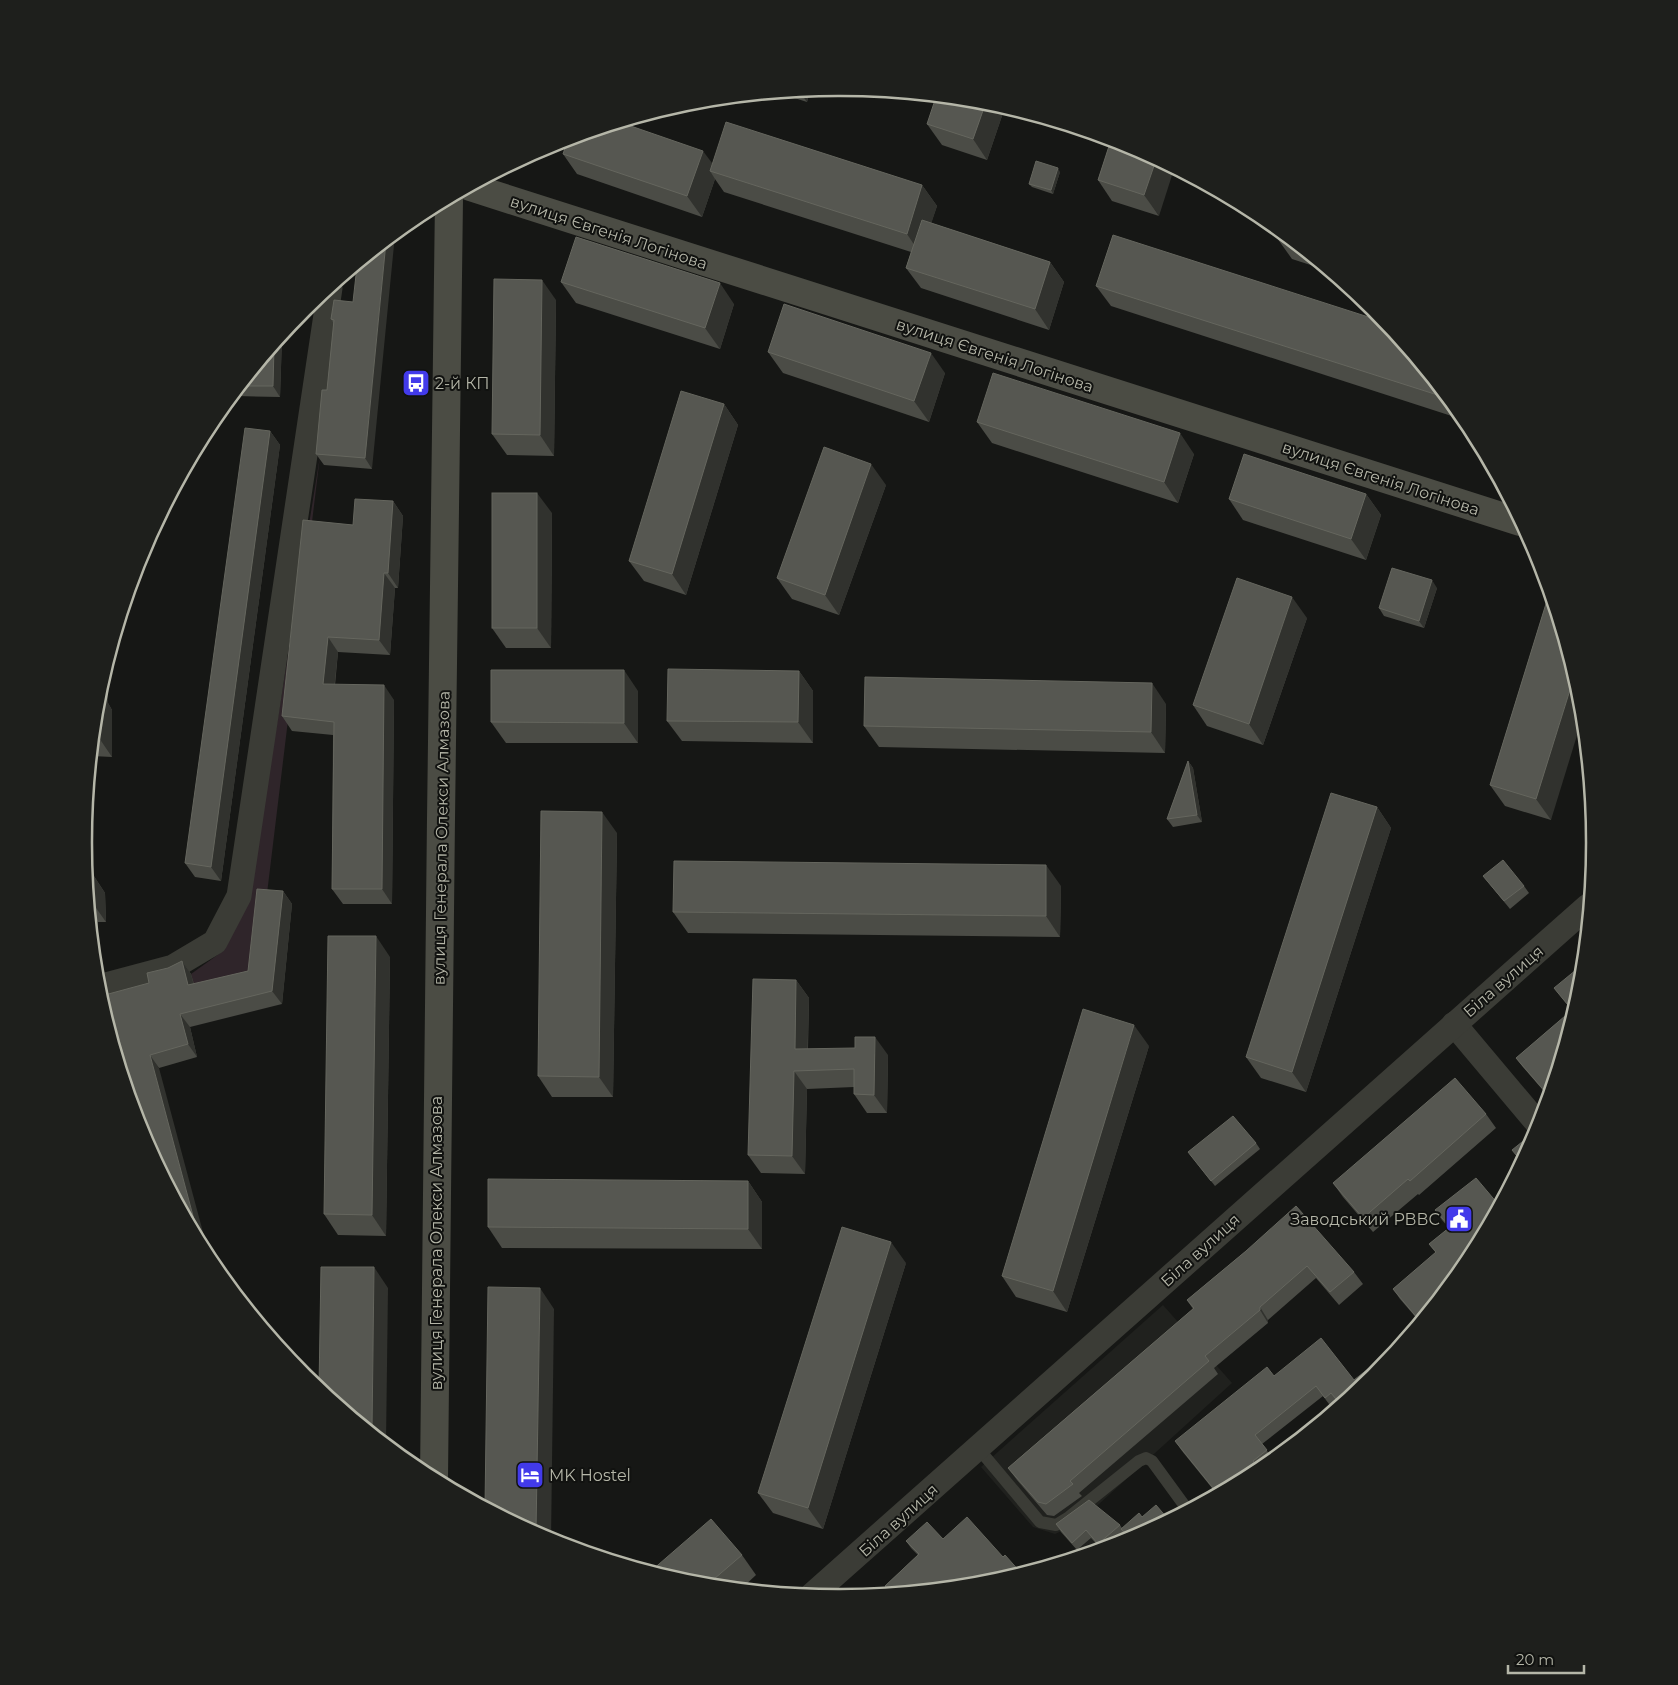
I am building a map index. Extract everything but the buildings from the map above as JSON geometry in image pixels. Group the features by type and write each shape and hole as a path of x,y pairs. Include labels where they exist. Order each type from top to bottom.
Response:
{"main road":[{"name":"вулиця Євгенія Логінова","path":"477,190 1512,520"},
{"name":"вулиця Генерала Олекси Алмазова","path":"434,1469 436,1120 443,767 449,207"}],"street":[{"path":"106,985 173,967 216,942 239,896 328,299"},
{"name":"Біла вулиця","path":"820,1588 1582,911"},
{"path":"1454,1024 1533,1118"}],"lane":[{"path":"978,1448 1040,1522 1056,1525 1069,1517 1139,1461 1146,1458 1152,1461 1184,1504"}],"shaded area":[{"path":"320,456 266,902 258,984 197,998 191,974 223,951 249,897"},
{"path":"1163,1305 1232,1383 1077,1524 1055,1534 1033,1527 981,1467"},
{"path":"1091,1538 1095,1543 1079,1549"}],"place":[{"name":"2-й КП","path":"416,383"},
{"name":"Заводський РВВС","path":"1459,1219"},
{"name":"MK Hostel","path":"530,1475"}]}
